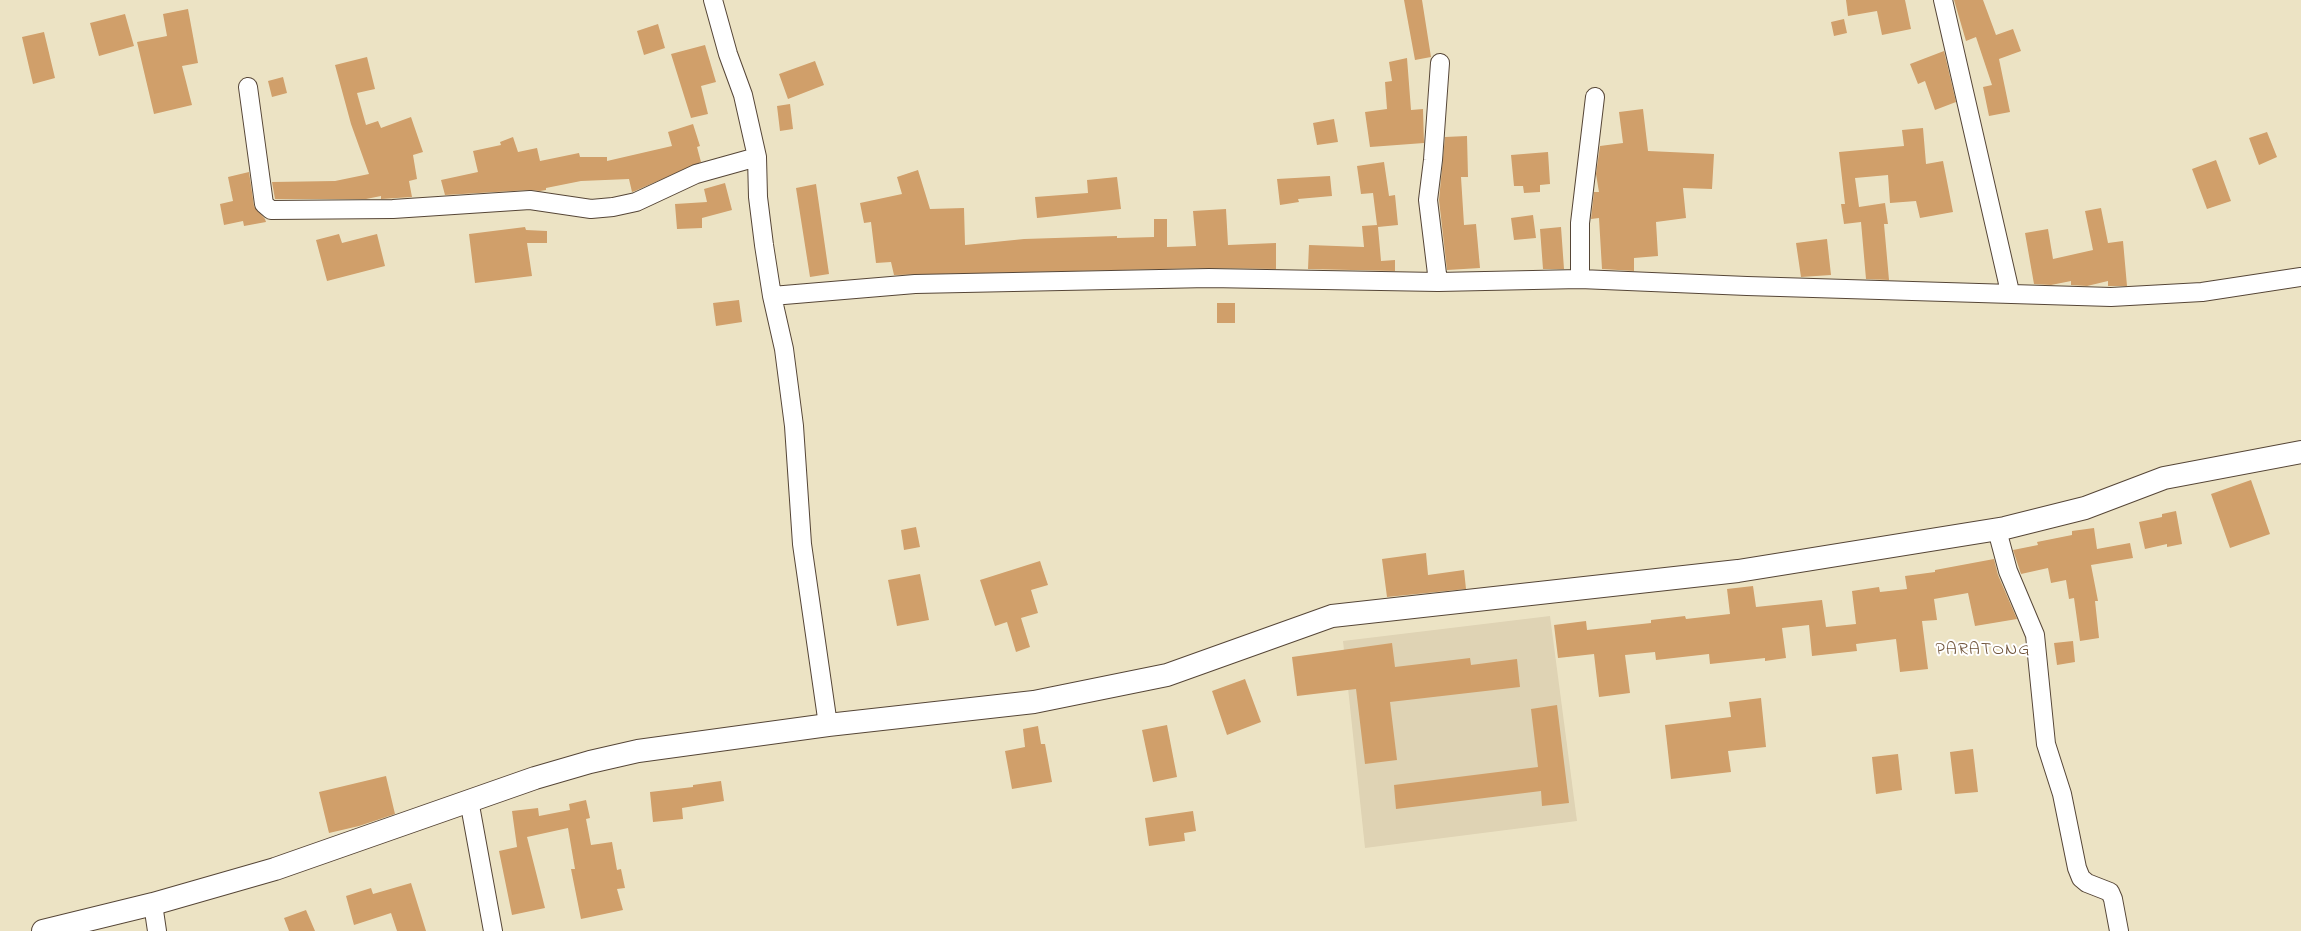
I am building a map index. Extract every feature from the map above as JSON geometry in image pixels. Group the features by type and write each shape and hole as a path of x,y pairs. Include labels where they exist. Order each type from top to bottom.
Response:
{"street":[{"path":"713,0 728,54 743,95 757,157 758,197 772,296 785,358 794,426 802,544 828,725"},
{"path":"1943,0 2010,292"},
{"path":"1438,282 1428,200 1433,160 1440,62"},
{"path":"248,87 264,204 272,210 393,209 530,200 591,208 613,207 636,202 696,174 757,157"},
{"path":"1580,279 1581,210 1595,97"},
{"path":"772,296 915,284 1209,278 1438,282 1580,279 1747,286 2010,292 2111,297 2202,292 2301,277"},
{"path":"43,931 153,904 275,869 469,800 590,762 638,751 828,725 1034,702 1167,675 1332,616 1738,571 1997,530 2050,518 2085,508 2164,478 2301,452"},
{"path":"1997,530 2008,571 2035,635 2046,744 2062,794 2077,868 2081,878 2110,892 2114,899 2119,931"},
{"path":"469,800 493,931"},
{"path":"153,904 156,931"}],"shaded area":[{"path":"1550,616 1577,821 1365,848 1343,641"}],"building":[{"path":"1404,0 1422,0 1431,57 1415,60"},
{"path":"1846,0 1905,0 1911,29 1882,35 1877,11 1848,16"},
{"path":"1954,0 1983,0 1996,35 2013,29 2021,51 1999,59 2010,112 1989,116 1983,87 1992,85 1976,37 1966,41"},
{"path":"188,9 198,63 182,66 192,105 154,114 137,42 167,36 163,14"},
{"path":"125,14 134,46 99,56 90,23"},
{"path":"1844,19 1847,33 1834,36 1831,22"},
{"path":"658,24 665,48 644,55 637,31"},
{"path":"44,32 55,78 33,84 22,37"},
{"path":"705,45 716,82 701,86 708,114 691,118 671,54"},
{"path":"1944,51 1956,102 1935,110 1925,81 1918,84 1910,64"},
{"path":"367,57 375,89 357,93 366,125 378,121 381,128 411,117 423,152 413,155 417,179 409,181 412,197 381,199 381,196 366,199 275,199 272,182 335,181 369,174 351,124 335,65"},
{"path":"1407,58 1411,110 1423,109 1424,143 1370,147 1365,112 1387,109 1385,82 1392,81 1389,62"},
{"path":"815,61 824,85 788,99 779,74"},
{"path":"283,77 287,93 272,97 268,81"},
{"path":"790,104 793,129 780,131 777,106"},
{"path":"1643,109 1648,151 1714,154 1712,189 1683,188 1686,218 1656,222 1658,256 1634,258 1634,271 1602,269 1599,218 1591,219 1594,192 1599,192 1596,174 1600,146 1623,143 1619,112"},
{"path":"1334,119 1338,142 1317,145 1313,123"},
{"path":"693,124 700,146 697,147 701,162 632,192 629,179 581,181 546,188 546,190 540,191 529,190 445,195 441,180 478,172 473,151 501,145 500,142 513,137 518,152 537,148 540,161 579,153 580,157 607,157 607,161 672,146 668,132"},
{"path":"1923,128 1926,164 1943,161 1953,212 1920,218 1916,201 1890,203 1888,175 1855,178 1859,207 1885,203 1888,224 1884,224 1889,280 1866,279 1861,222 1844,224 1841,204 1845,204 1839,152 1904,146 1902,130"},
{"path":"2267,132 2277,157 2259,165 2249,138"},
{"path":"1467,136 1468,177 1461,177 1464,225 1476,224 1480,268 1447,270 1439,200 1445,137"},
{"path":"1548,152 1550,184 1540,185 1540,192 1524,193 1523,186 1514,186 1511,155"},
{"path":"2216,160 2231,201 2207,209 2192,169"},
{"path":"1384,162 1389,196 1395,195 1398,225 1378,227 1381,261 1395,260 1395,271 1308,269 1309,245 1364,247 1362,226 1377,225 1373,193 1361,194 1357,166"},
{"path":"918,170 930,209 964,208 965,245 1024,239 1117,236 1117,238 1154,237 1154,219 1167,219 1167,247 1196,246 1193,211 1226,209 1228,245 1276,243 1276,269 1209,268 894,275 891,262 876,263 871,222 864,223 860,203 902,194 897,177"},
{"path":"249,172 254,206 266,222 244,226 243,221 224,225 220,204 233,201 228,177"},
{"path":"1330,176 1332,196 1298,199 1299,202 1280,205 1277,179"},
{"path":"1117,177 1121,209 1037,218 1035,197 1088,193 1087,180"},
{"path":"725,183 732,210 702,218 702,228 677,229 675,204 707,202 704,189"},
{"path":"816,184 829,274 810,277 796,188"},
{"path":"2101,208 2108,243 2123,241 2127,286 2108,286 2108,281 2087,286 2071,285 2071,281 2051,285 2034,284 2025,233 2048,229 2053,259 2093,250 2085,211"},
{"path":"1533,215 1536,238 1514,240 1511,218"},
{"path":"525,227 526,230 547,231 547,243 527,243 532,276 475,283 469,234"},
{"path":"1561,227 1564,269 1543,269 1540,229"},
{"path":"339,234 342,243 377,234 385,266 327,281 316,240"},
{"path":"1827,239 1831,275 1801,277 1796,243"},
{"path":"739,300 742,322 716,326 713,303"},
{"path":"1217,303 1235,303 1235,323 1217,323"},
{"path":"2251,480 2270,534 2230,548 2211,494"},
{"path":"2176,511 2182,544 2167,547 2167,544 2145,549 2139,522 2162,517 2162,514"},
{"path":"916,527 920,547 904,550 901,530"},
{"path":"2094,528 2097,549 2130,543 2133,558 2091,565 2098,601 2095,601 2099,638 2080,641 2074,598 2069,599 2066,580 2051,583 2048,568 2021,574 2013,550 2038,545 2037,542 2072,535 2072,531"},
{"path":"1426,553 1428,575 1464,570 1466,589 1387,597 1382,559"},
{"path":"1994,559 1998,575 2017,619 1975,626 1968,593 1934,599 1937,620 1922,621 1928,669 1900,672 1896,639 1856,644 1857,651 1812,656 1809,625 1782,628 1786,658 1765,661 1765,658 1710,664 1709,654 1656,660 1655,652 1625,655 1630,693 1599,697 1594,654 1558,658 1554,625 1586,621 1587,630 1651,623 1651,620 1685,616 1686,619 1730,614 1727,589 1753,586 1756,607 1822,600 1826,627 1856,624 1852,591 1879,587 1880,592 1907,589 1905,576 1935,572 1935,570"},
{"path":"1040,561 1048,585 1031,590 1038,613 1021,618 1030,647 1016,652 1007,622 995,626 980,580"},
{"path":"920,574 929,620 897,626 888,580"},
{"path":"2073,641 2075,662 2057,665 2054,643"},
{"path":"1392,643 1395,667 1470,658 1471,665 1517,659 1520,687 1390,702 1397,760 1365,764 1356,689 1297,696 1292,657"},
{"path":"1245,679 1261,722 1227,735 1212,691"},
{"path":"1761,698 1766,747 1728,751 1731,772 1671,779 1665,725 1731,717 1729,702"},
{"path":"1557,705 1569,803 1542,806 1541,791 1396,809 1394,785 1538,767 1531,709"},
{"path":"1167,725 1177,777 1153,782 1142,730"},
{"path":"1038,726 1041,744 1045,744 1052,782 1012,789 1005,751 1025,747 1023,729"},
{"path":"1973,749 1978,792 1955,794 1950,752"},
{"path":"1898,754 1902,790 1876,794 1872,757"},
{"path":"386,776 395,814 359,826 329,833 319,792"},
{"path":"721,781 724,801 682,808 683,819 653,822 650,792 693,787 693,785"},
{"path":"586,800 590,818 586,819 591,845 612,842 617,870 621,869 625,888 617,889 623,910 581,919 571,869 575,869 568,828 527,837 545,908 512,915 499,851 517,847 512,811 538,808 539,816 570,810 569,804"},
{"path":"1193,811 1196,831 1184,833 1185,841 1149,846 1145,818"},
{"path":"411,883 426,931 397,931 391,913 354,925 346,896 371,888 373,894"},
{"path":"306,910 315,931 289,931 284,918"}],"district":[{"name":"PARATONG","path":"1983,651"}]}
